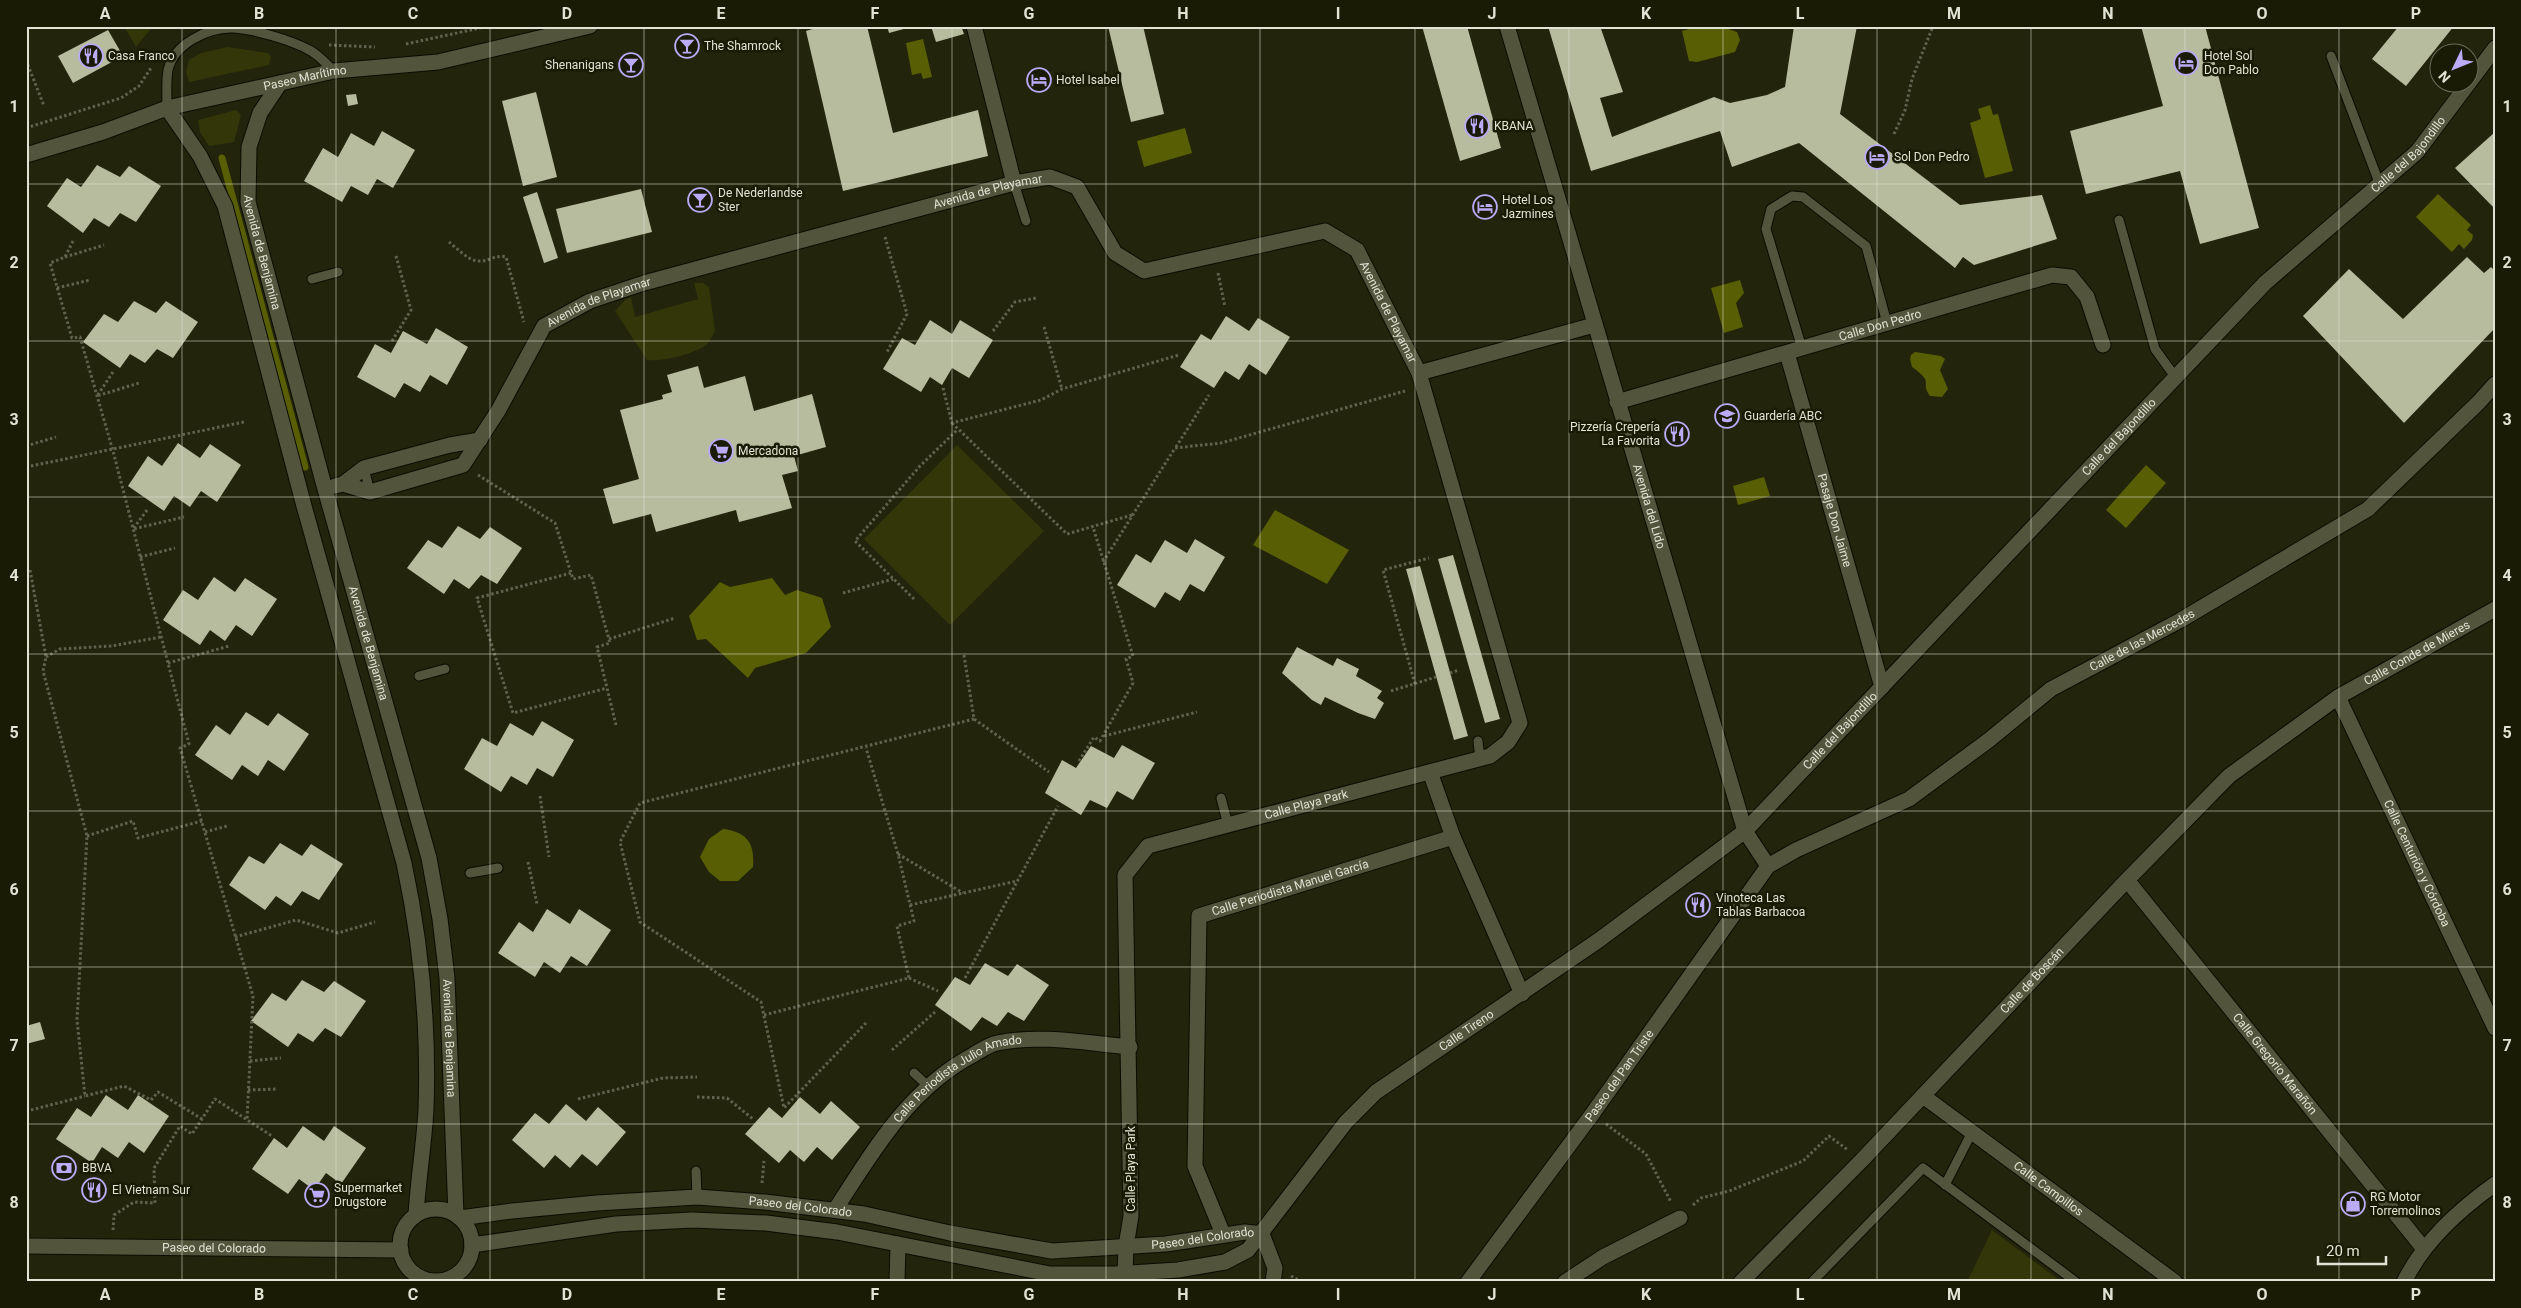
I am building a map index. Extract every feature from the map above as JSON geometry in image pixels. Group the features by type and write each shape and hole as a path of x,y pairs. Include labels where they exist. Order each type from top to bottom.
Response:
{"street":[{"name":"Paseo Marítimo","path":"26,155 103,132 167,108 334,71 438,62 590,26"},
{"path":"974,26 1014,183"},
{"name":"Avenida del Lido","path":"1507,26 1745,831 1768,866"},
{"name":"Calle del Bajondillo","path":"1745,831 2265,283 2417,152 2495,48"},
{"name":"Avenida de Benjamina","path":"280,83 260,113 248,147 248,202 325,489 427,849 436,893 448,978 458,1217"},
{"name":"Avenida de Benjamina","path":"167,108 200,156 225,206 304,506 404,864 416,920 424,979 426,1110 416,1215"},
{"name":"Avenida de Playamar","path":"463,465 480,440 544,326 590,301 653,281 1014,183 1050,177 1077,187 1115,253 1144,271 1325,231 1357,250 1419,373 1594,325"},
{"name":"Calle Don Pedro","path":"1617,402 2052,275 2071,277 2088,297 2103,345"},
{"name":"Pasaje Don Jaime","path":"1787,352 1882,687"},
{"name":"Calle Playa Park","path":"1125,1274 1126,1246 1131,1216 1130,1047 1125,875 1148,846 1490,756 1508,742 1520,723 1419,373"},
{"name":"Calle de las Mercedes","path":"1768,866 1796,850 1909,799 1988,740 2051,689 2179,621 2368,509 2479,402 2495,384"},
{"path":"325,489 343,484 364,468 450,445 480,440"},
{"path":"343,484 370,492 463,465"},
{"name":"Calle Conde de Mieres","path":"2338,697 2495,609"},
{"name":"Calle de Boscán","path":"1741,1282 1862,1160 2127,880 2229,776 2338,697"},
{"name":"Calle Centurión y Córdoba","path":"2338,697 2495,1028"},
{"path":"1430,772 1453,837 1522,994"},
{"name":"Calle Tireno","path":"1262,1234 1346,1122 1376,1092 1599,940 1745,831"},
{"name":"Calle Periodista Manuel García","path":"1223,1234 1195,1166 1199,916 1453,837"},
{"name":"Paseo del Pan Triste","path":"1468,1282 1593,1113 1768,866"},
{"name":"Calle Gregorio Marañón","path":"2127,880 2424,1249"},
{"name":"Calle Periodista Julio Amado","path":"835,1210 892,1125 919,1093 957,1063 995,1043 1043,1038 1130,1047"},
{"name":"Calle Campillos","path":"1922,1096 2176,1282"},
{"path":"2404,1282 2424,1249 2464,1207 2495,1184"},
{"name":"Paseo del Colorado","path":"458,1217 549,1207 697,1197 864,1214 950,1233 1052,1250 1166,1244 1246,1232 1262,1234"},
{"path":"434,1209 446,1210 458,1217 468,1228 472,1245 467,1264 449,1280 419,1279 407,1266 401,1250 404,1229 416,1215 434,1209"},
{"path":"1565,1282 1603,1257 1680,1218"},
{"name":"Paseo del Colorado","path":"472,1245 616,1224 692,1220 775,1224 838,1232 1050,1274 1125,1274 1178,1270 1225,1262 1248,1250 1262,1234"},
{"path":"1262,1234 1275,1268 1273,1282"},
{"path":"898,1244 898,1282"},
{"name":"Paseo del Colorado","path":"26,1246 401,1250"}],"lane":[{"path":"167,108 168,69 175,55 192,40 210,32 231,28 277,38 312,51 334,71"},
{"path":"2331,56 2380,184"},
{"path":"1014,183 1026,221"},
{"path":"1802,348 1766,229 1771,209 1792,196 1803,198 1866,246 1887,323"},
{"path":"2119,220 2155,349 2176,378"},
{"path":"312,279 338,272"},
{"path":"364,468 370,492"},
{"path":"419,676 445,669"},
{"path":"1478,741 1480,759"},
{"path":"1221,798 1228,825"},
{"path":"470,873 498,868"},
{"path":"914,1074 928,1086"},
{"path":"1945,1185 1972,1132"},
{"path":"1812,1282 1923,1168 2076,1282"},
{"path":"696,1171 697,1197"}],"path":[{"path":"26,30 33,26"},
{"path":"401,45 489,26"},
{"path":"1894,134 1905,110 1912,79 1933,26"},
{"path":"320,42 329,45 383,47"},
{"path":"26,60 44,106"},
{"path":"26,128 121,98 139,86 152,67"},
{"path":"64,257 73,241"},
{"path":"449,242 472,260 479,262 501,256 506,257 524,324"},
{"path":"104,245 50,263 72,338 80,337 113,451 189,744 180,748 253,996 247,1120"},
{"path":"392,341 412,310 396,256"},
{"path":"887,352 908,314 890,256"},
{"path":"57,288 90,280"},
{"path":"1219,281 1225,307"},
{"path":"993,331 1015,302 1036,298"},
{"path":"1044,327 1062,389"},
{"path":"952,423 1041,400 1062,389 1179,356"},
{"path":"97,396 113,372"},
{"path":"97,396 139,383"},
{"path":"943,388 952,423 1067,534 1133,515"},
{"path":"1103,562 1209,395"},
{"path":"1176,448 1221,443 1384,397"},
{"path":"26,467 113,451 244,422"},
{"path":"914,599 855,541 920,466 958,429"},
{"path":"26,446 56,437"},
{"path":"463,465 556,523 573,578 591,575 610,643 597,647 616,725"},
{"path":"133,529 147,510"},
{"path":"133,529 184,517"},
{"path":"1079,761 1094,737 1100,741 1133,683 1126,659 1133,656 1093,527"},
{"path":"140,557 175,548"},
{"path":"1415,684 1383,570 1428,558"},
{"path":"26,567 30,570 46,657 43,671 87,836 77,1020 85,1096"},
{"path":"571,572 477,598 513,713 607,688"},
{"path":"843,593 894,579"},
{"path":"609,639 675,618"},
{"path":"46,657 60,649 112,646 161,637"},
{"path":"168,663 229,646"},
{"path":"964,655 974,720 1049,772"},
{"path":"1450,673 1459,670"},
{"path":"1391,691 1436,677"},
{"path":"1103,736 1196,712"},
{"path":"866,1022 784,1108 761,1002 640,922 620,842 640,803 974,720"},
{"path":"866,748 898,854 914,922 897,926 910,978"},
{"path":"540,796 549,857"},
{"path":"965,978 1058,806"},
{"path":"87,836 133,821 138,838 202,821"},
{"path":"205,832 227,826"},
{"path":"898,854 964,894"},
{"path":"528,862 538,904"},
{"path":"910,905 1018,881"},
{"path":"236,937 296,920 338,933 375,922"},
{"path":"764,1015 910,978 938,990"},
{"path":"892,1050 934,1012"},
{"path":"250,1061 282,1058"},
{"path":"578,1099 664,1078 697,1077"},
{"path":"31,1110 124,1086 151,1100 158,1092 202,1119"},
{"path":"248,1090 277,1089"},
{"path":"697,1097 727,1098 753,1120"},
{"path":"113,1247 114,1214 134,1202 155,1203 154,1168 180,1126 192,1134 214,1099 272,1136"},
{"path":"1593,1113 1646,1154 1680,1218 1701,1198 1729,1191 1803,1160 1829,1136 1862,1160"},
{"path":"762,1186 764,1162"}],"green space":[{"path":"124,26 153,26 136,47"},
{"path":"228,47 268,53 271,57 269,65 189,82 186,71 189,60 201,53"},
{"path":"236,110 241,115 234,142 209,146 200,132 198,120"},
{"path":"694,283 703,283 709,287 715,331 711,338 701,348 678,357 647,360 615,311 625,300 631,297 635,317 698,299"},
{"path":"957,445 1044,531 950,625 864,539"},
{"path":"1992,1230 2062,1282 1967,1282"}],"shaded area":[{"path":"1700,26 1720,26 1737,32 1740,40 1735,52 1697,62 1689,61 1682,31"},
{"path":"923,39 932,77 923,79 921,73 912,75 906,43"},
{"path":"1990,105 1993,115 1998,114 2013,171 1985,178 1970,123 1981,119 1978,109"},
{"path":"1185,128 1192,153 1144,167 1137,141"},
{"path":"2438,194 2471,225 2467,230 2473,235 2472,240 2464,249 2459,244 2452,252 2416,217"},
{"path":"1740,280 1744,293 1736,303 1743,327 1724,333 1711,288"},
{"path":"1915,352 1941,356 1945,359 1940,370 1948,389 1942,397 1930,396 1925,380 1912,367 1910,359 1911,355"},
{"path":"2146,465 2166,483 2126,528 2106,510"},
{"path":"1764,477 1770,496 1738,505 1733,486"},
{"path":"1275,510 1349,550 1327,584 1253,545"},
{"path":"772,578 785,595 797,590 822,598 831,627 806,653 755,668 748,678 706,639 697,640 689,616 720,582 730,587"},
{"path":"723,829 744,836 753,851 753,867 738,881 720,881 709,872 700,857 709,839"}],"building":[{"path":"822,26 867,26 893,133 978,110 988,156 843,191 806,31"},
{"path":"887,26 911,26 911,27 889,33"},
{"path":"931,26 961,26 964,34 936,42"},
{"path":"1108,26 1143,26 1164,114 1131,122"},
{"path":"1422,26 1467,26 1501,148 1460,161"},
{"path":"1548,26 1600,26 1623,92 1600,98 1612,137 1714,97 1730,103 1767,95 1785,87 1794,26 1857,26 1840,114 1960,205 2042,195 2057,239 1974,265 1963,257 1955,268 1799,143 1732,167 1720,131 1591,171"},
{"path":"2141,26 2205,26 2259,228 2200,244 2180,171 2086,194 2070,131 2163,106"},
{"path":"2399,26 2454,26 2441,42 2428,42 2428,58 2406,86 2372,59"},
{"name":"Casa Franco","path":"108,30 123,56 73,83 58,56"},
{"path":"536,92 557,177 523,186 502,101"},
{"path":"356,94 358,104 348,106 346,95"},
{"path":"382,131 415,150 393,188 377,179 368,195 351,186 342,202 304,181 323,148 338,157 351,133 374,146"},
{"path":"2495,132 2495,209 2455,168"},
{"path":"97,165 120,177 129,166 161,186 136,222 120,213 109,227 94,218 83,233 47,206 67,178 81,187"},
{"path":"641,189 652,232 567,253 556,209"},
{"path":"537,192 558,258 544,263 523,197"},
{"path":"2467,257 2484,273 2491,267 2495,271 2495,328 2404,423 2303,316 2349,269 2403,319"},
{"path":"134,301 156,313 166,301 198,322 173,358 157,349 145,363 130,354 120,368 83,342 104,314 118,322"},
{"path":"1226,316 1249,331 1258,318 1290,337 1266,375 1249,364 1239,380 1225,371 1214,388 1180,367 1201,334 1211,340"},
{"path":"930,320 952,334 960,320 993,340 969,378 952,368 942,385 930,377 921,392 883,369 902,338 915,345"},
{"path":"436,328 468,347 447,385 430,375 420,392 404,383 395,398 357,377 375,344 391,353 403,331 427,344"},
{"name":"Mercadona","path":"698,366 704,388 745,376 754,411 812,394 826,447 794,456 798,471 782,475 792,508 739,522 736,510 656,532 651,514 613,524 603,489 639,479 620,410 663,399 662,395 672,392 667,375"},
{"path":"178,443 200,458 210,444 241,465 217,502 201,491 190,507 174,496 164,511 128,486 148,456 162,466"},
{"path":"458,526 480,539 490,527 522,548 497,584 481,575 469,589 454,579 444,594 407,568 428,540 442,548"},
{"path":"1195,539 1225,557 1204,592 1190,584 1180,601 1165,592 1155,608 1117,585 1136,554 1151,563 1165,540 1187,553"},
{"path":"1453,555 1500,719 1485,723 1438,559"},
{"path":"1420,566 1468,736 1454,740 1406,569"},
{"path":"214,577 235,592 245,578 277,599 252,636 236,625 225,641 210,630 200,645 163,620 183,590 198,600"},
{"path":"1297,647 1333,666 1337,658 1359,669 1356,676 1382,691 1377,698 1384,703 1375,719 1325,697 1321,705 1312,700 1282,673"},
{"path":"246,712 268,726 278,713 309,734 284,771 268,760 258,776 242,765 232,780 195,755 216,725 230,735"},
{"path":"542,721 574,740 553,777 537,768 527,785 511,776 501,792 464,769 482,738 497,746 510,723 533,736"},
{"path":"1122,745 1155,763 1133,800 1117,791 1107,808 1090,800 1081,815 1045,793 1062,760 1076,768 1091,746 1114,758"},
{"path":"280,843 302,856 311,844 343,864 319,900 302,891 291,906 276,896 265,910 229,885 249,856 264,864"},
{"path":"547,909 570,924 579,909 611,930 587,966 571,956 560,973 544,962 535,977 498,953 519,922 533,932"},
{"path":"985,963 1008,976 1017,964 1049,985 1024,1021 1008,1012 997,1026 982,1017 971,1031 935,1005 955,977 970,985"},
{"path":"302,980 324,992 334,981 366,1001 341,1037 325,1028 313,1042 298,1033 288,1047 251,1021 272,993 286,1001"},
{"path":"40,1022 45,1039 26,1044 26,1026"},
{"path":"106,1095 128,1110 138,1095 169,1116 144,1153 129,1142 118,1158 102,1147 92,1163 56,1139 77,1108 91,1117"},
{"path":"800,1097 820,1114 831,1101 860,1127 832,1160 817,1147 804,1162 790,1150 779,1163 745,1134 769,1107 782,1118"},
{"path":"566,1104 586,1121 598,1107 626,1132 597,1166 582,1154 570,1168 555,1155 544,1168 512,1140 535,1113 549,1124"},
{"path":"303,1126 324,1141 334,1126 366,1148 341,1184 326,1173 314,1190 299,1179 288,1194 252,1169 274,1138 287,1148"}],"waterway":[{"path":"222,158 305,467"}],"place":[{"name":"The Shamrock","path":"687,46"},
{"name":"Casa Franco","path":"91,56"},
{"name":"Hotel Sol Don Pablo","path":"2186,63"},
{"name":"Shenanigans","path":"631,65"},
{"name":"Hotel Isabel","path":"1039,80"},
{"name":"KBANA","path":"1477,126"},
{"name":"Sol Don Pedro","path":"1877,157"},
{"name":"De Nederlandse Ster","path":"700,200"},
{"name":"Hotel Los Jazmines","path":"1485,207"},
{"name":"Guardería ABC","path":"1727,416"},
{"name":"Pizzería Crepería La Favorita","path":"1677,434"},
{"name":"Mercadona","path":"721,451"},
{"name":"Vinoteca Las Tablas Barbacoa","path":"1698,905"},
{"name":"BBVA","path":"64,1168"},
{"name":"El Vietnam Sur","path":"94,1190"},
{"name":"Supermarket Drugstore","path":"317,1195"},
{"name":"RG Motor Torremolinos","path":"2353,1204"}]}
